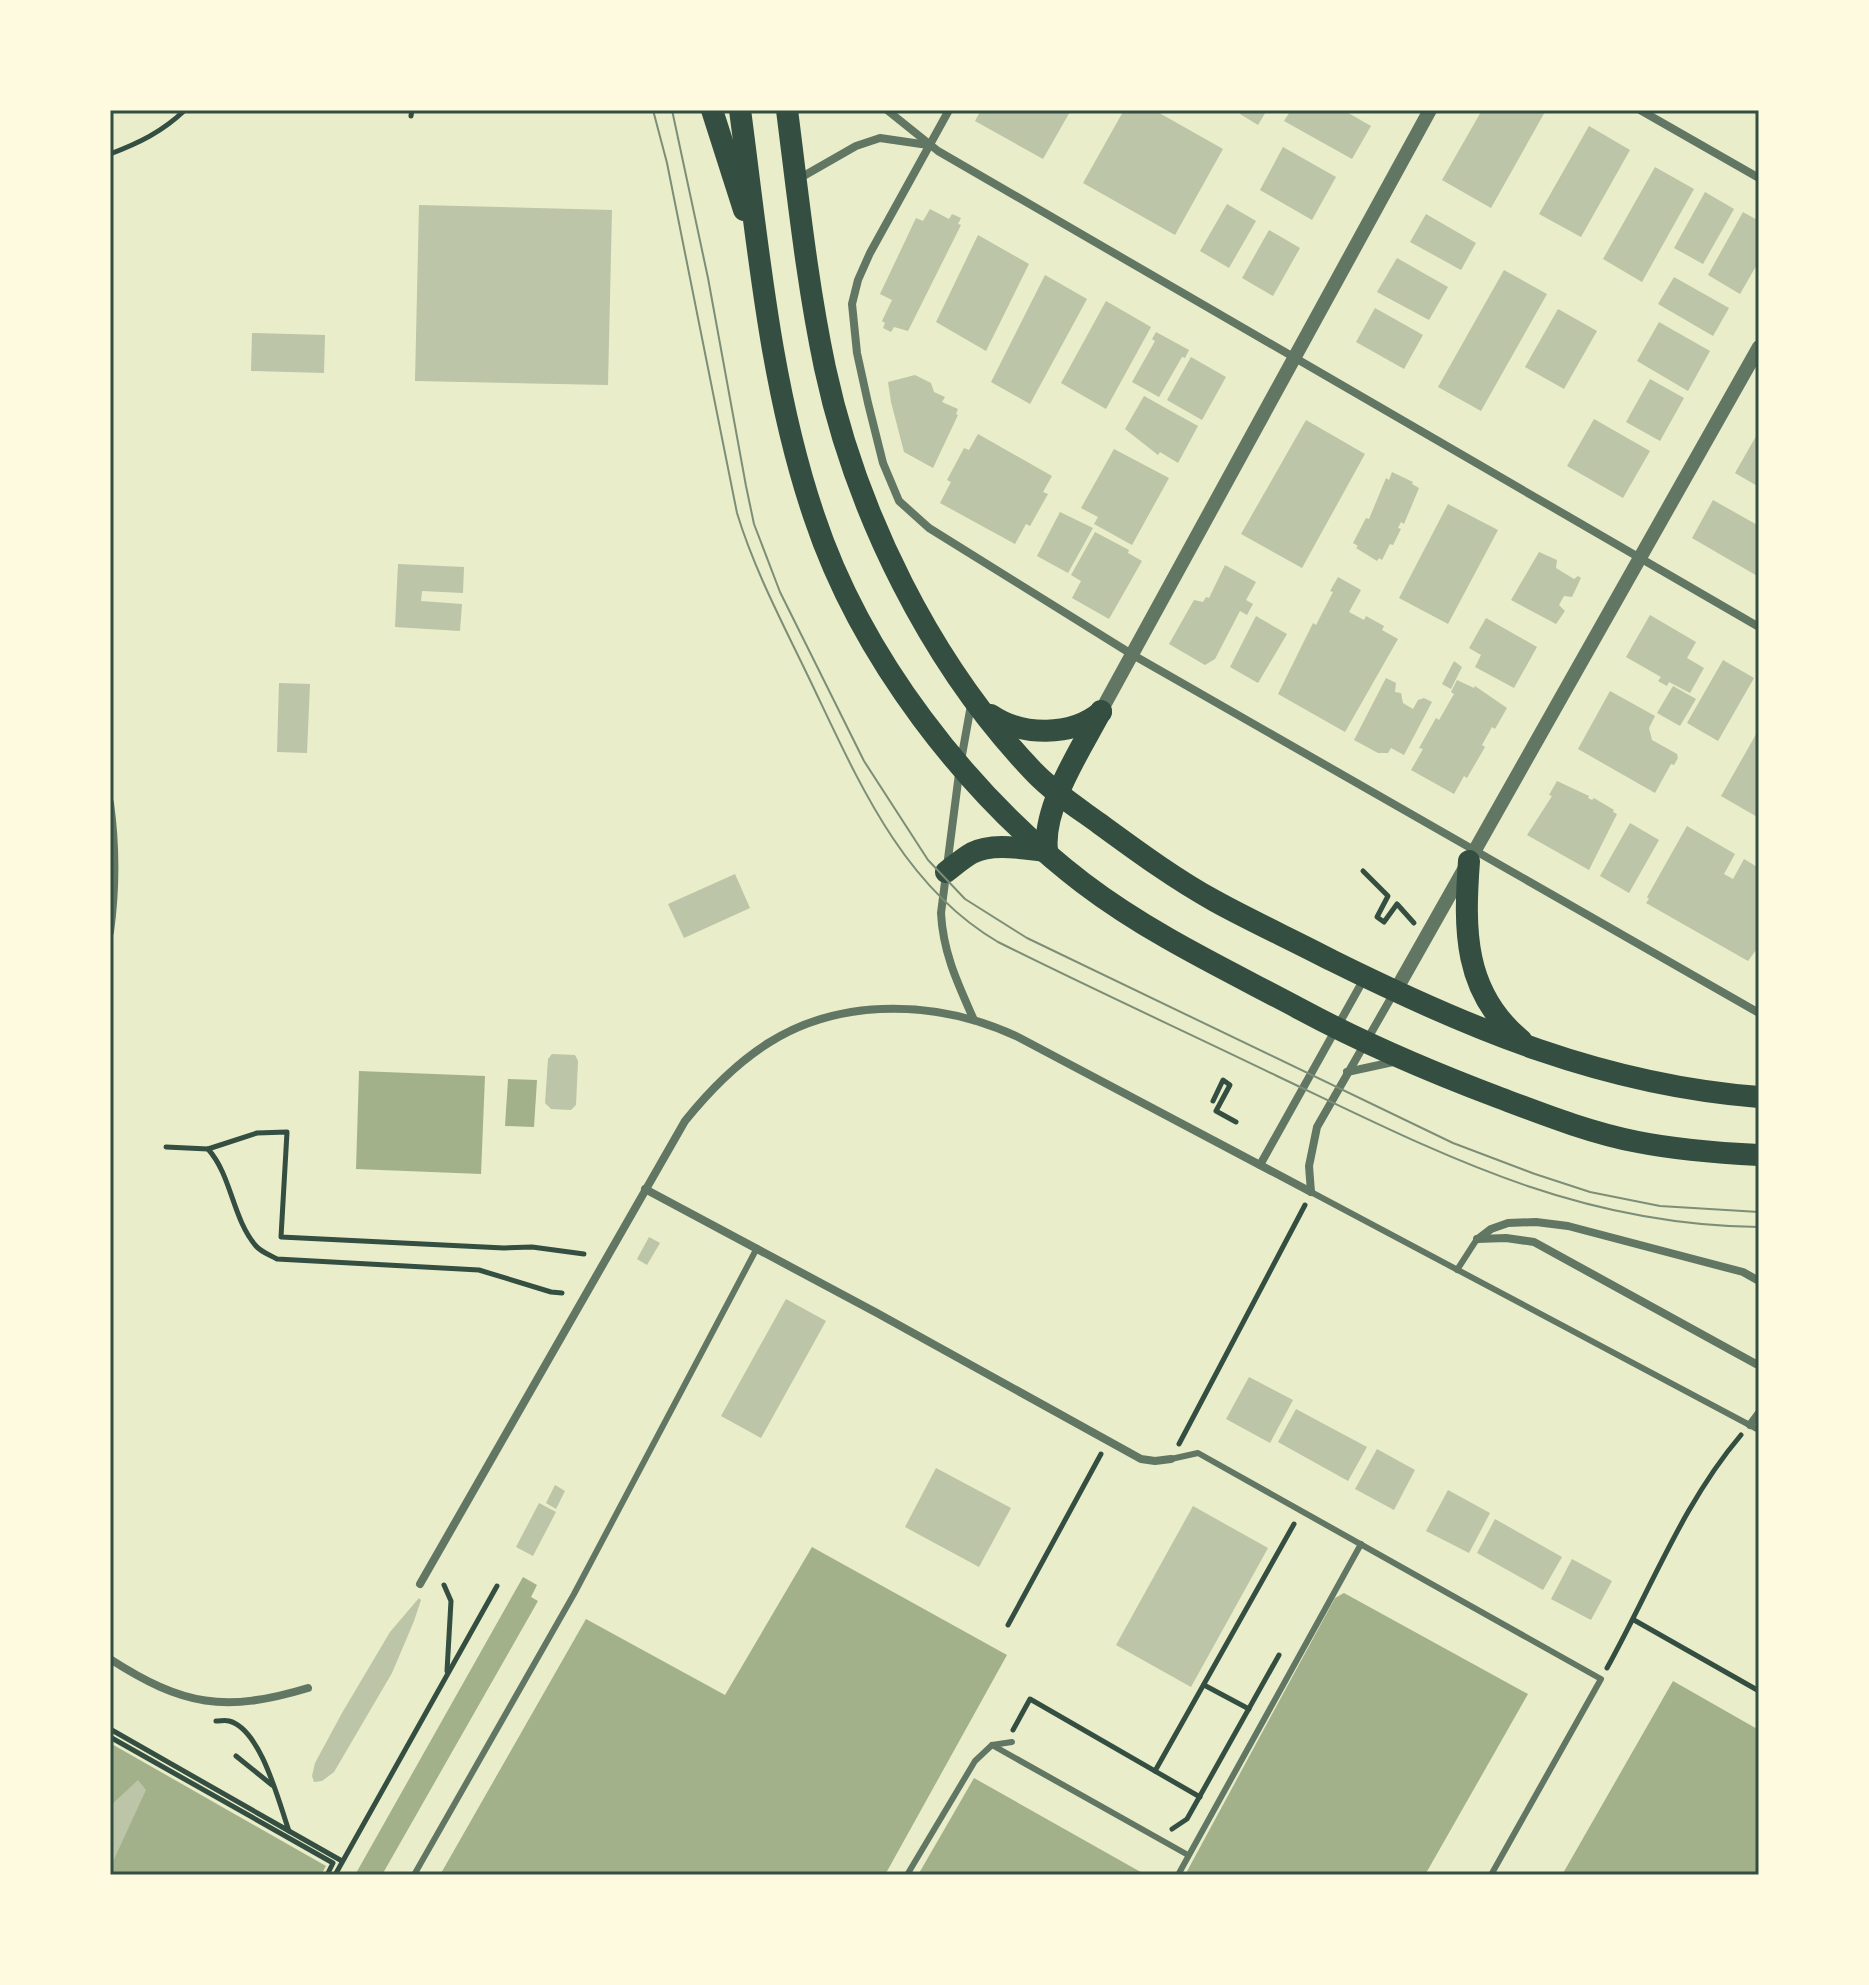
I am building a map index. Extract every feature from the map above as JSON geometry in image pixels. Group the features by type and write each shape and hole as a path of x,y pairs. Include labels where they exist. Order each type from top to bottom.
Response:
{"highway":[{"path":"712,110 761,264"},
{"path":"740,110 782,397 819,529 839,579 910,702 997,808 1084,883 1167,937 1400,1060 1598,1133 1677,1149 1759,1155"},
{"path":"787,110 826,370 853,464 892,562 929,630 973,699 1034,773 1137,851 1214,901 1366,977 1535,1051 1639,1081 1708,1093 1759,1097"},
{"path":"973,699 1003,723 1032,730 1076,726 1101,711"},
{"path":"1047,851 1049,824 1059,794 1101,711"},
{"path":"946,872 970,853 979,850 1047,851"},
{"path":"1471,856 1465,920 1473,966 1481,988 1502,1022 1535,1051"}],"street":[{"path":"887,110 929,145 1759,627"},
{"path":"949,110 870,253 855,292 852,324 883,463 899,501 942,537 1133,655 1471,856 1759,1013"},
{"path":"1101,711 1430,110"},
{"path":"1640,110 1759,178"},
{"path":"796,180 856,146 880,138 929,145"},
{"path":"1311,1192 1309,1166 1313,1140 1347,1072 1759,347"},
{"path":"973,699 960,766 941,913 949,965 974,1020"},
{"path":"110,803 115,883 110,932"},
{"path":"1260,1165 1366,977"},
{"path":"420,1584 685,1121 710,1090 741,1062 773,1040 847,1013 884,1008 925,1009 974,1020 1018,1037 1311,1192"},
{"path":"1347,1072 1400,1060"},
{"path":"645,1189 1141,1459 1171,1459"},
{"path":"1477,1239 1491,1229 1508,1223 1568,1226 1743,1272 1759,1281"},
{"path":"1477,1239 1506,1238 1534,1242 1756,1364"},
{"path":"1754,1428 1759,1413"},
{"path":"110,1659 171,1693 201,1700 246,1703 308,1688"}],"lane":[{"path":"1311,1192 1754,1428"},
{"path":"1457,1270 1477,1239"},
{"path":"414,1875 574,1594 757,1248"},
{"path":"1171,1459 1198,1453 1601,1679 1491,1875"},
{"path":"1178,1875 1361,1544"},
{"path":"907,1875 969,1769 992,1745 1012,1742"},
{"path":"992,1745 1188,1855"}],"path":[{"path":"110,154 139,144 161,131 185,110"},
{"path":"1363,871 1388,896 1377,917 1384,922 1397,904 1415,923"},
{"path":"1213,1101 1223,1080 1230,1085 1216,1111 1236,1122"},
{"path":"166,1147 208,1149 257,1133 287,1132 281,1237 532,1247 584,1254"},
{"path":"208,1149 219,1161 240,1221 257,1248 277,1259 479,1270 562,1293"},
{"path":"1171,1459 1311,1192"},
{"path":"1601,1679 1634,1620 1668,1546 1728,1450 1754,1428"},
{"path":"1008,1625 1108,1441"},
{"path":"1155,1771 1302,1511"},
{"path":"444,1585 451,1601 447,1672"},
{"path":"335,1875 497,1586"},
{"path":"1634,1620 1759,1691"},
{"path":"1157,1831 1172,1829 1187,1819 1286,1642"},
{"path":"1204,1685 1249,1709"},
{"path":"1012,1742 1013,1731 1030,1699 1200,1797"},
{"path":"216,1721 230,1721 255,1741 289,1831"},
{"path":"110,1729 342,1861"},
{"path":"110,1737 333,1863 327,1875"},
{"path":"236,1756 273,1786"}],"shaded area":[{"path":"359,1071 485,1076 481,1174 356,1169"},
{"path":"508,1079 537,1080 534,1127 505,1126"},
{"path":"812,1547 1007,1655 885,1875 440,1875 586,1619 725,1695"},
{"path":"523,1577 537,1585 531,1597 538,1601 382,1875 355,1875"},
{"path":"1344,1593 1528,1694 1425,1875 1185,1875 1335,1598"},
{"path":"1673,1681 1759,1730 1759,1875 1562,1875"},
{"path":"110,1743 326,1866 321,1875 110,1875"},
{"path":"974,1778 1146,1875 918,1875"}],"building":[{"path":"981,110 1071,110 1043,159 975,121"},
{"path":"1124,110 1154,110 1223,149 1175,235 1083,183"},
{"path":"1242,110 1267,110 1258,125 1240,114"},
{"path":"1291,110 1343,110 1371,126 1352,159 1284,121"},
{"path":"1482,110 1546,110 1491,208 1442,180"},
{"path":"1589,126 1630,150 1581,237 1539,214"},
{"path":"1283,147 1336,177 1312,220 1260,190"},
{"path":"1655,167 1694,189 1642,282 1603,259"},
{"path":"1705,192 1734,209 1703,264 1674,248"},
{"path":"1227,204 1256,221 1229,268 1200,251"},
{"path":"419,205 612,210 608,385 415,381"},
{"path":"930,209 949,219 952,214 961,218 958,224 961,225 908,331 894,327 891,332 883,328 885,323 882,321 892,300 880,294 916,218 923,221"},
{"path":"1743,212 1759,221 1759,261 1740,294 1708,275"},
{"path":"1426,214 1476,243 1461,270 1410,242"},
{"path":"1269,230 1300,248 1273,296 1242,278"},
{"path":"978,235 1029,264 986,351 936,322"},
{"path":"1397,258 1448,287 1429,320 1377,292"},
{"path":"1504,270 1547,294 1481,411 1438,387"},
{"path":"1045,275 1087,299 1030,404 991,382"},
{"path":"1674,277 1729,308 1713,336 1658,304"},
{"path":"1106,301 1151,327 1106,409 1061,383"},
{"path":"1375,308 1423,335 1404,369 1356,342"},
{"path":"1558,309 1597,331 1564,389 1525,367"},
{"path":"1659,322 1710,351 1688,391 1637,361"},
{"path":"1156,332 1189,350 1159,397 1132,382 1155,341 1152,339"},
{"path":"252,333 325,335 324,373 251,371"},
{"path":"1191,357 1226,377 1202,420 1167,400"},
{"path":"915,375 931,383 934,392 945,397 942,402 958,409 933,468 904,452 891,402 888,382"},
{"path":"1650,379 1684,398 1660,441 1626,422"},
{"path":"1144,396 1198,426 1178,463 1160,452 1158,455 1125,429"},
{"path":"1594,419 1650,451 1623,498 1567,466"},
{"path":"1306,420 1365,454 1302,568 1241,534"},
{"path":"1759,431 1759,487 1735,473"},
{"path":"978,434 1052,476 1043,492 1048,494 1030,526 1026,524 1015,544 940,503 951,482 947,480 964,448 969,450"},
{"path":"1114,449 1169,478 1132,545 1094,524 1098,517 1081,508"},
{"path":"1392,472 1419,488 1404,524 1401,522 1398,528 1401,529 1393,545 1390,544 1382,560 1379,558 1377,561 1353,543 1366,518 1369,519 1386,478 1389,480"},
{"path":"1713,500 1759,526 1759,577 1692,538"},
{"path":"1448,504 1498,530 1448,624 1399,598"},
{"path":"1060,512 1093,528 1068,573 1037,556"},
{"path":"1095,532 1129,550 1128,553 1142,561 1109,619 1072,598 1081,581 1071,575"},
{"path":"1539,552 1557,560 1556,568 1574,579 1578,576 1581,578 1572,597 1564,596 1559,605 1565,611 1556,624 1511,600"},
{"path":"398,564 464,567 463,593 422,591 421,601 462,604 460,631 395,627"},
{"path":"1225,565 1256,582 1246,600 1253,604 1247,615 1240,611 1215,659 1205,665 1169,644 1194,600 1203,602 1206,597 1209,598"},
{"path":"1338,577 1361,590 1349,612 1364,620 1366,616 1398,639 1345,732 1278,694"},
{"path":"1650,615 1696,642 1687,658 1704,668 1690,693 1669,682 1667,686 1658,681 1661,677 1626,657"},
{"path":"1256,616 1287,634 1258,683 1230,667"},
{"path":"1486,618 1537,647 1514,688 1475,667 1481,655 1469,648"},
{"path":"1723,660 1754,678 1718,741 1687,723"},
{"path":"1454,661 1462,667 1451,689 1442,684"},
{"path":"1386,678 1396,683 1395,692 1401,693 1403,703 1413,709 1418,700 1424,698 1432,702 1404,755 1391,748 1388,753 1378,753 1354,740"},
{"path":"1457,680 1475,686 1507,708 1495,729 1492,727 1482,745 1485,747 1454,794 1411,770 1423,749 1419,748 1454,694 1451,692"},
{"path":"279,683 310,684 307,753 277,752"},
{"path":"1673,686 1696,699 1680,726 1657,713"},
{"path":"1610,691 1655,716 1649,728 1652,740 1677,754 1678,758 1674,765 1671,764 1655,793 1578,749"},
{"path":"1759,729 1758,785 1759,818 1721,796"},
{"path":"1557,781 1592,800 1594,798 1617,814 1589,870 1527,835 1552,796 1549,795"},
{"path":"1630,823 1659,840 1629,893 1600,876"},
{"path":"1687,826 1735,854 1724,874 1733,879 1744,859 1759,868 1759,946 1748,961 1646,903"},
{"path":"735,874 750,908 684,938 668,904"},
{"path":"552,1054 575,1055 578,1061 576,1105 571,1110 551,1109 545,1103 548,1059"},
{"path":"649,1237 660,1243 647,1265 637,1259"},
{"path":"786,1299 826,1321 761,1438 721,1416"},
{"path":"1249,1377 1293,1400 1270,1443 1226,1419"},
{"path":"1296,1409 1367,1447 1348,1481 1278,1442"},
{"path":"1377,1449 1415,1470 1394,1510 1355,1489"},
{"path":"936,1468 1011,1508 979,1567 905,1527"},
{"path":"555,1485 565,1491 556,1509 546,1503"},
{"path":"1448,1490 1490,1513 1469,1553 1426,1531"},
{"path":"539,1503 556,1512 533,1556 516,1547"},
{"path":"1193,1506 1268,1548 1191,1687 1116,1645"},
{"path":"1495,1519 1562,1557 1543,1590 1477,1553"},
{"path":"1572,1559 1612,1581 1591,1620 1551,1599"},
{"path":"419,1598 414,1621 392,1673 334,1772 322,1781 314,1782 315,1763 342,1713 390,1632"},
{"path":"138,1780 146,1790 110,1868 110,1806"}],"tram line":[{"path":"653,110 667,163 737,513 744,534 778,615 862,787 907,858 933,890 963,918 998,942 1452,1157 1568,1199 1628,1213 1692,1223 1759,1227"},
{"path":"672,110 708,278 754,524 780,592 864,761 928,860 965,899 1027,938 1453,1143 1590,1192 1660,1206 1759,1212"}]}
